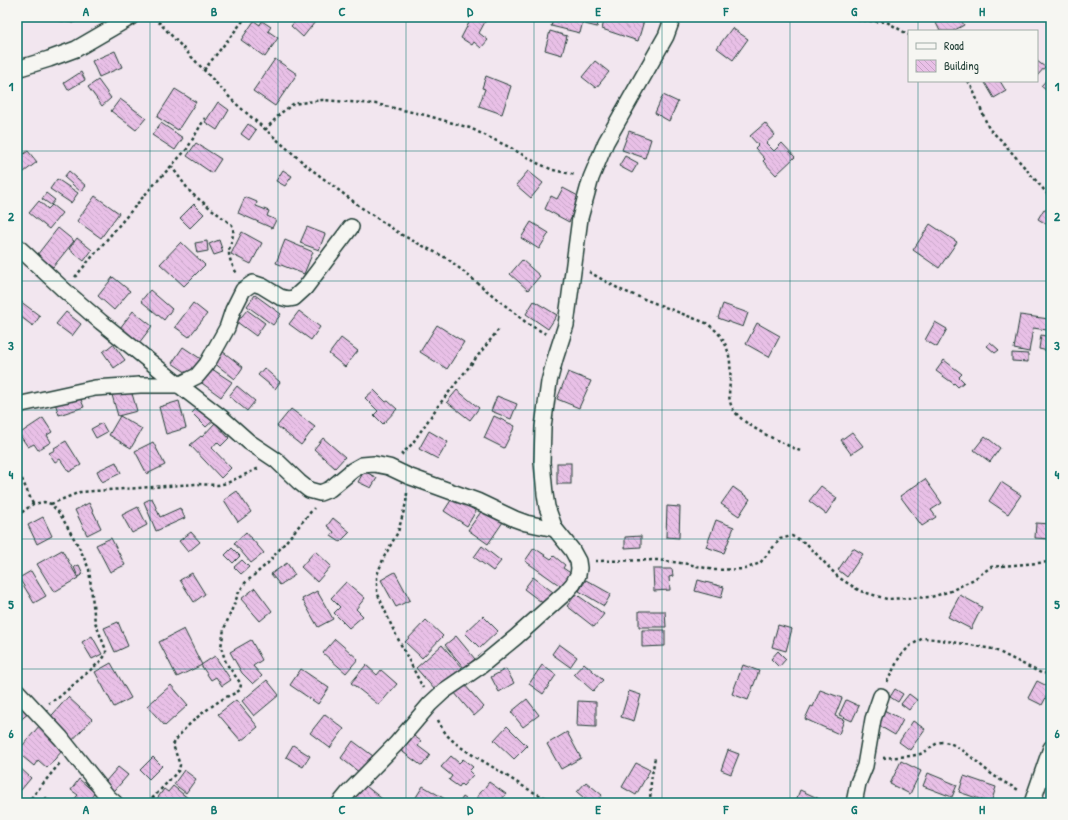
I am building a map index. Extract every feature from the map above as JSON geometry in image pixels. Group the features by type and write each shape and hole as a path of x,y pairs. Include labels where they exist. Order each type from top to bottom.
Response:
{"street":[{"path":"17,69 76,49 131,17"},
{"path":"340,803 396,744 430,704 444,691 482,665 516,637 565,593 573,584 578,575 578,561 572,550 555,528 547,507 545,494 542,462 542,434 549,382 566,325 580,218 591,178 606,142 666,36 673,17"},
{"path":"17,405 95,388 140,385 179,385 197,376 207,364 227,328 233,310 243,290 253,283 262,286 280,297 288,299 294,298 305,288 351,227"},
{"path":"17,246 101,322 222,418 249,442 276,460 309,490 320,493 330,489 353,470 362,466 374,464 389,467 408,476 477,501 515,520 555,528"},
{"path":"17,691 71,750 108,797 115,803"},
{"path":"854,803 858,783 865,766 870,732 881,696"},
{"path":"1033,801 1051,748"}],"path":[{"path":"154,17 234,102 307,166 362,208 402,235 448,259 528,324 560,342"},
{"path":"204,70 246,17"},
{"path":"786,17 796,19 800,17"},
{"path":"852,17 857,20 887,22 908,35"},
{"path":"968,82 989,128 1051,198"},
{"path":"265,130 281,113 293,104 322,100 376,104 426,115 470,128 553,170 591,178"},
{"path":"64,290 186,149 205,118"},
{"path":"171,166 191,193 232,225 234,230 229,252 230,258 243,290"},
{"path":"574,265 621,290 706,324 715,330 728,349 730,361 729,397 732,408 740,418 750,425 800,451"},
{"path":"389,467 412,444 438,406 499,329"},
{"path":"51,504 80,492 196,484 218,485 227,483 276,460"},
{"path":"17,468 33,504"},
{"path":"408,476 406,503 398,532 384,557 377,575 377,592 392,627 441,727 451,740 536,793 550,800 565,803"},
{"path":"148,803 179,770 180,765 173,745 176,738 195,720 218,702 240,690 241,684 226,663 221,647 224,629 239,592 245,583 268,563 330,489"},
{"path":"17,516 33,504 44,502 51,504 60,514 80,548 89,569 95,622 106,650 106,654 102,660 58,698 36,712"},
{"path":"578,561 658,560 688,564 714,570 745,569 760,563 780,539 792,536 807,544 838,577 860,591 887,599 931,597 951,591 974,579 990,567 1051,562"},
{"path":"881,696 900,656 910,646 923,638 993,649 1041,673 1051,674"},
{"path":"865,766 879,758 922,754 933,745 942,742 954,745 965,752 979,765 1033,801"},
{"path":"27,803 71,750"},
{"path":"650,803 651,781 655,757"}],"building":[{"path":"55,17 75,17 74,23 55,20"},
{"path":"299,17 319,17 303,37 291,26"},
{"path":"472,17 480,17 486,20 479,33 488,40 481,48 474,42 472,45 461,38"},
{"path":"554,17 584,17 580,33 551,26"},
{"path":"587,17 600,17 597,27 585,24"},
{"path":"605,17 645,17 638,41 602,29"},
{"path":"933,17 959,17 964,25 955,30 940,30"},
{"path":"254,21 260,25 262,21 271,27 268,31 278,38 265,57 241,40"},
{"path":"732,28 748,39 733,60 717,48"},
{"path":"550,31 567,36 562,55 545,50"},
{"path":"115,51 122,67 99,77 92,61"},
{"path":"275,59 297,74 275,106 253,91"},
{"path":"595,61 609,72 596,88 582,77"},
{"path":"1038,62 1045,67 1038,75"},
{"path":"81,72 85,80 68,90 64,83"},
{"path":"1051,75 1051,94 1041,86"},
{"path":"486,76 511,86 502,114 479,106 485,89 482,88"},
{"path":"98,80 111,98 102,106 88,87"},
{"path":"985,82 1001,82 1006,91 994,98"},
{"path":"175,89 196,102 178,130 157,117"},
{"path":"663,95 678,102 669,121 655,113"},
{"path":"120,99 146,118 136,130 111,111"},
{"path":"218,102 229,110 217,130 205,122"},
{"path":"161,123 183,138 175,150 152,135"},
{"path":"765,123 775,135 766,143 774,151 782,143 795,157 776,175 763,161 765,159 755,148 758,145 750,136"},
{"path":"248,124 256,130 249,140 241,134"},
{"path":"629,131 651,139 645,158 622,150"},
{"path":"196,143 221,159 212,173 187,156"},
{"path":"28,151 37,162 24,172 17,162 17,159"},
{"path":"625,156 638,163 632,173 619,166"},
{"path":"283,170 292,176 285,186 276,181"},
{"path":"69,171 86,186 81,192 64,177"},
{"path":"528,171 543,183 531,198 516,185"},
{"path":"57,179 78,193 71,203 50,189"},
{"path":"563,188 582,198 569,222 545,209 551,196 557,199"},
{"path":"46,193 55,200 51,205 42,199"},
{"path":"95,196 119,213 101,238 77,221"},
{"path":"245,197 257,202 256,206 269,211 267,216 276,220 272,228 238,213"},
{"path":"39,201 48,209 52,205 62,213 49,229 29,213"},
{"path":"194,204 204,214 190,228 180,218"},
{"path":"1044,209 1051,213 1051,227 1038,219"},
{"path":"531,222 549,233 539,249 521,238"},
{"path":"930,224 957,242 939,268 913,250"},
{"path":"307,227 325,234 319,250 300,243"},
{"path":"58,228 74,241 53,267 37,255"},
{"path":"242,232 262,243 251,264 231,254"},
{"path":"77,238 92,250 84,261 69,249"},
{"path":"219,240 223,252 214,255 209,244"},
{"path":"285,240 313,252 304,274 276,263"},
{"path":"207,241 208,251 197,253 195,243"},
{"path":"181,242 205,265 184,286 160,264"},
{"path":"522,260 540,276 528,290 510,274"},
{"path":"113,277 130,291 114,310 98,296"},
{"path":"150,290 172,309 164,320 141,301"},
{"path":"255,295 281,314 273,325 247,306"},
{"path":"20,301 40,316 33,326 17,314 17,306"},
{"path":"534,301 557,315 548,329 526,314"},
{"path":"193,303 207,314 189,337 175,327"},
{"path":"723,304 748,313 743,327 718,318"},
{"path":"247,310 265,323 256,336 237,322"},
{"path":"133,311 152,326 139,343 120,328"},
{"path":"299,311 320,327 311,340 289,324"},
{"path":"66,312 81,324 72,336 56,324"},
{"path":"1020,315 1049,319 1047,330 1033,328 1029,352 1014,349"},
{"path":"935,322 947,329 937,347 925,340"},
{"path":"757,323 780,336 769,357 746,344"},
{"path":"437,325 464,342 447,369 420,352"},
{"path":"1041,335 1050,337 1048,351 1039,349"},
{"path":"341,338 358,351 345,367 329,354"},
{"path":"990,342 999,350 995,353 987,346"},
{"path":"113,344 125,360 114,368 103,352"},
{"path":"183,347 201,359 190,375 172,363"},
{"path":"222,351 243,367 235,379 214,363"},
{"path":"1012,353 1028,354 1028,362 1012,361"},
{"path":"944,360 962,374 959,377 964,382 958,387 936,371"},
{"path":"209,367 232,382 221,397 199,381"},
{"path":"264,368 280,382 275,389 258,375"},
{"path":"568,372 591,381 579,408 557,399"},
{"path":"237,386 255,401 247,411 229,396"},
{"path":"131,390 137,411 118,416 112,395"},
{"path":"374,390 386,402 388,401 397,409 383,424 374,415 378,411 365,398"},
{"path":"457,390 479,408 470,420 447,402"},
{"path":"79,395 84,407 59,415 55,403"},
{"path":"497,396 517,404 511,419 491,411"},
{"path":"179,401 186,428 166,434 159,407"},
{"path":"202,402 217,417 206,427 192,413"},
{"path":"291,409 315,427 301,445 277,426"},
{"path":"120,416 142,429 131,448 109,435"},
{"path":"494,416 515,426 504,448 484,438"},
{"path":"43,418 52,432 47,435 51,442 38,450 34,444 28,447 19,434"},
{"path":"102,423 107,432 96,438 91,429"},
{"path":"215,423 229,438 221,446 217,442 212,448 231,468 221,478 190,445 201,436 202,437"},
{"path":"429,431 448,442 438,459 419,449"},
{"path":"852,432 863,446 851,454 841,440"},
{"path":"985,436 1000,448 990,462 974,450"},
{"path":"323,438 345,457 335,468 314,449"},
{"path":"66,441 81,465 69,472 60,459 55,462 49,453 55,450 54,448"},
{"path":"153,442 165,465 147,474 135,451"},
{"path":"116,462 121,473 102,482 97,471"},
{"path":"557,463 571,463 571,484 557,484"},
{"path":"364,471 377,478 371,488 358,482"},
{"path":"925,479 942,503 931,510 936,517 922,526 900,496"},
{"path":"1001,482 1021,495 1008,514 989,501"},
{"path":"821,486 837,498 826,514 809,501"},
{"path":"733,487 750,499 739,516 721,504"},
{"path":"237,491 251,512 238,522 224,500"},
{"path":"453,497 476,511 467,526 444,511"},
{"path":"152,498 160,517 180,508 185,518 156,531 144,502"},
{"path":"89,503 101,528 87,535 75,510"},
{"path":"667,506 680,507 679,538 666,537"},
{"path":"138,507 147,525 132,533 122,515"},
{"path":"483,509 503,522 488,544 468,530"},
{"path":"43,517 52,536 37,544 28,525"},
{"path":"333,518 350,532 340,542 331,536 334,532 327,526"},
{"path":"716,520 734,527 724,553 706,547"},
{"path":"1036,523 1051,524 1051,539 1035,538"},
{"path":"191,532 200,542 188,552 179,541"},
{"path":"246,532 264,553 251,563 234,543"},
{"path":"641,536 641,547 625,548 625,537"},
{"path":"111,538 125,565 110,572 96,545"},
{"path":"482,546 501,561 493,571 474,557"},
{"path":"232,548 240,556 233,563 225,555"},
{"path":"534,548 551,559 554,556 565,565 563,568 572,574 562,587 525,561"},
{"path":"853,548 863,554 847,577 838,570"},
{"path":"62,550 78,578 54,592 37,564"},
{"path":"315,551 331,566 317,582 301,567"},
{"path":"242,560 249,567 241,574 234,567"},
{"path":"287,563 295,575 280,585 271,574"},
{"path":"79,565 83,574 78,577 74,567"},
{"path":"653,569 672,569 673,576 669,577 670,590 654,591"},
{"path":"31,571 46,596 34,603 19,578"},
{"path":"395,572 410,600 396,607 381,580"},
{"path":"192,573 205,594 194,602 180,580"},
{"path":"533,577 553,592 544,604 524,589"},
{"path":"586,580 611,594 604,606 579,591"},
{"path":"698,580 724,587 721,598 695,591"},
{"path":"346,582 365,598 356,609 363,616 349,628 334,613 340,607 331,598"},
{"path":"255,588 272,611 260,621 241,599"},
{"path":"317,591 333,619 318,627 302,599"},
{"path":"576,594 604,614 594,627 567,606"},
{"path":"960,595 982,607 971,629 948,617"},
{"path":"639,611 665,611 666,627 639,627"},
{"path":"483,616 498,631 480,648 465,633"},
{"path":"426,620 443,636 422,658 405,642"},
{"path":"118,622 128,646 115,652 104,628"},
{"path":"778,625 792,629 786,651 772,647"},
{"path":"184,629 202,665 177,677 159,642"},
{"path":"642,630 665,630 665,646 642,647"},
{"path":"92,636 102,654 92,659 82,642"},
{"path":"456,636 475,659 464,668 445,645"},
{"path":"335,639 358,659 346,673 323,653"},
{"path":"251,640 262,660 253,666 262,676 253,684 242,673 230,652"},
{"path":"559,644 577,657 570,667 552,654"},
{"path":"442,645 462,668 435,690 416,668"},
{"path":"778,651 786,659 779,667 771,659"},
{"path":"215,656 231,680 222,686 216,677 211,680 201,665"},
{"path":"111,663 131,698 114,707 95,672"},
{"path":"584,663 603,680 593,691 574,674"},
{"path":"366,665 377,675 381,670 397,684 379,705 351,683"},
{"path":"542,665 556,675 543,694 529,684"},
{"path":"743,665 759,671 748,700 732,694"},
{"path":"301,669 329,688 318,704 290,685"},
{"path":"506,669 514,683 499,692 491,677"},
{"path":"267,680 279,695 254,716 242,701"},
{"path":"1037,681 1051,688 1042,705 1028,698"},
{"path":"464,684 484,707 474,716 454,692"},
{"path":"171,685 188,705 165,726 147,706"},
{"path":"895,689 903,694 898,702 890,697"},
{"path":"820,690 842,698 835,716 844,720 839,734 805,719 811,706 813,707"},
{"path":"629,691 641,695 634,721 621,717"},
{"path":"909,694 917,700 909,710 901,704"},
{"path":"68,697 92,719 70,743 46,722"},
{"path":"17,699 29,713 19,721 17,718"},
{"path":"527,699 539,715 523,727 511,712"},
{"path":"236,700 258,727 241,741 218,714"},
{"path":"846,700 859,706 852,721 839,715"},
{"path":"578,701 596,702 596,727 577,726"},
{"path":"884,710 903,720 895,735 876,724"},
{"path":"325,714 344,729 330,748 310,733"},
{"path":"913,721 925,729 910,750 899,742"},
{"path":"40,725 56,738 53,742 62,751 47,768 38,760 34,766 17,752"},
{"path":"507,726 527,746 514,759 494,740"},
{"path":"567,732 581,758 561,769 547,744"},
{"path":"411,734 421,741 418,746 430,755 422,766 400,750"},
{"path":"353,741 373,756 360,773 341,758"},
{"path":"293,745 310,756 303,767 286,757"},
{"path":"728,750 739,754 731,774 721,770"},
{"path":"451,756 459,763 463,759 473,767 469,771 473,775 463,786 461,784 459,787 449,780 452,776 441,767"},
{"path":"153,757 162,766 149,779 140,770"},
{"path":"901,761 921,771 910,794 890,784"},
{"path":"636,763 650,770 636,795 622,787"},
{"path":"17,765 31,778 21,790 17,787"},
{"path":"118,767 128,775 109,797 99,789"},
{"path":"184,770 196,779 186,793 174,784"},
{"path":"928,773 957,785 952,797 923,786"},
{"path":"964,776 996,787 991,803 959,792"},
{"path":"79,779 95,793 86,803 71,803 78,795 71,790"},
{"path":"489,782 506,794 499,803 485,803 477,797"},
{"path":"586,782 602,795 595,803 590,803 577,792"},
{"path":"362,783 386,803 358,803 351,797"},
{"path":"173,786 189,799 185,803 154,803 164,789 168,792"},
{"path":"423,786 450,802 413,802"},
{"path":"800,790 824,801 824,803 795,803"},
{"path":"46,797 53,803 42,803"},
{"path":"463,797 472,803 459,803"}]}
